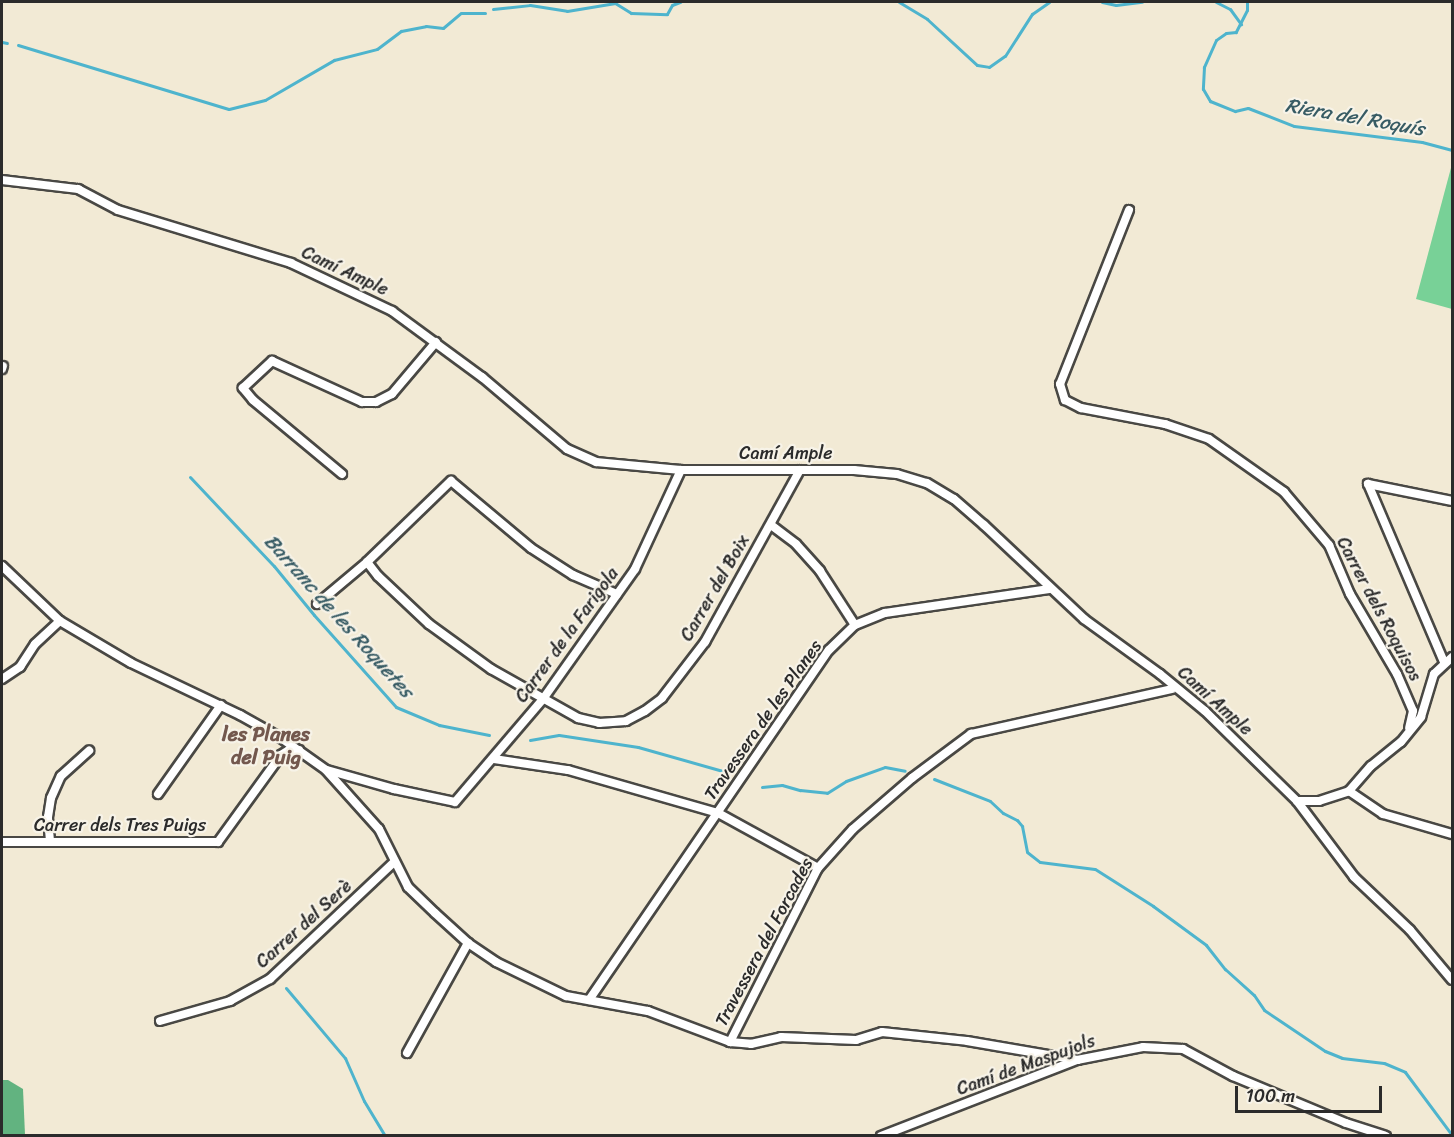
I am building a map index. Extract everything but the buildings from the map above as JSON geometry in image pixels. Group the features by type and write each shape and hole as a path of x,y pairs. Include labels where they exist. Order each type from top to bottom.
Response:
{"street":[{"name":"Camí Ample","path":"2,180 78,189 118,210 291,263 392,311 482,376 567,449 605,463 681,470 800,470 897,474 927,483 954,499 984,525 1084,620 1160,674 1205,711 1297,801 1354,877 1410,930 1452,980"},
{"name":"Carrer dels Roquisos","path":"1129,210 1060,384 1065,400 1081,408 1165,424 1209,439 1284,492 1329,545 1350,594 1397,675 1413,711 1408,732"},
{"path":"342,474 253,400 243,388 272,361 362,402 376,402 392,394 436,342"},
{"name":"Carrer de la Farigola","path":"326,770 394,789 455,802 543,699 635,568 681,470"},
{"name":"Carrer del Boix","path":"367,562 378,576 429,624 491,669 578,718 599,723 626,721 645,711 662,698 705,642 800,470"},
{"path":"317,604 367,562 452,481 531,548 573,575 616,594"},
{"path":"1297,801 1319,801 1349,791 1371,766 1401,742 1421,717 1434,674 1448,660 1368,484 1452,501"},
{"path":"771,525 796,544 820,571 855,625"},
{"path":"2,566 60,621 131,663 221,705 299,750 326,770 379,829 408,887 468,944 496,962 566,996 648,1011 730,1042 751,1044 782,1037 856,1040 882,1032 968,1041 1077,1060"},
{"name":"Travessera de les Planes","path":"589,1000 829,650 855,625 885,613 1049,589"},
{"path":"2,679 20,668 35,644 60,621"},
{"name":"Travessera del Forcades","path":"730,1042 818,868 853,829 912,778 971,734 1172,689"},
{"path":"158,794 221,705"},
{"name":"Carrer dels Tres Puigs","path":"2,842 218,842 281,755 289,750 299,750"},
{"path":"50,841 48,817 61,776 89,751"},
{"path":"494,759 567,770 718,813 818,868"},
{"path":"1349,791 1383,814 1452,834"},
{"name":"Carrer del Serè","path":"160,1021 230,1001 270,979 394,862"},
{"path":"407,1053 468,944"},
{"name":"Camí de Maspujols","path":"881,1136 998,1093 1077,1060 1143,1047 1183,1049 1233,1076 1346,1123 1386,1136"}],"green space":[{"path":"1452,164 1452,309 1416,299"},
{"path":"2,1080 8,1080 23,1089 25,1135 2,1135"}],"waterway":[{"path":"493,9 530,5 567,11 615,3 631,13 667,14 672,5 680,2"},
{"path":"899,2 927,19 977,65 989,67 1005,56 1032,14 1049,2"},
{"path":"1102,2 1116,5 1142,2"},
{"path":"1216,2 1230,9 1241,24"},
{"name":"Riera del Roquís","path":"1247,2 1247,10 1236,32 1226,33 1216,40 1204,67 1203,89 1210,101 1235,111 1248,108 1294,126 1422,142 1452,150"},
{"path":"18,45 229,109 265,100 334,60 377,49 401,31 426,26 443,28 461,13 485,13"},
{"path":"2,42 7,43"},
{"name":"Barranc de les Roquetes","path":"190,477 274,566 314,615 396,707 439,725 489,735"},
{"name":"Barranc de les Roquetes","path":"530,740 559,735 638,747 723,771"},
{"name":"Barranc de les Roquetes","path":"762,787 782,785 827,793 846,781 885,767 905,771"},
{"name":"Barranc de les Roquetes","path":"934,779 990,801 1003,813 1017,820 1022,826 1027,852 1040,862 1095,869 1153,906 1206,945 1225,969 1254,995 1264,1010 1325,1051 1342,1058 1384,1063 1405,1072 1452,1135"},
{"path":"286,988 345,1058 364,1101 385,1136"}],"district":[{"name":"les Planes del Puig","path":"266,746"}]}
